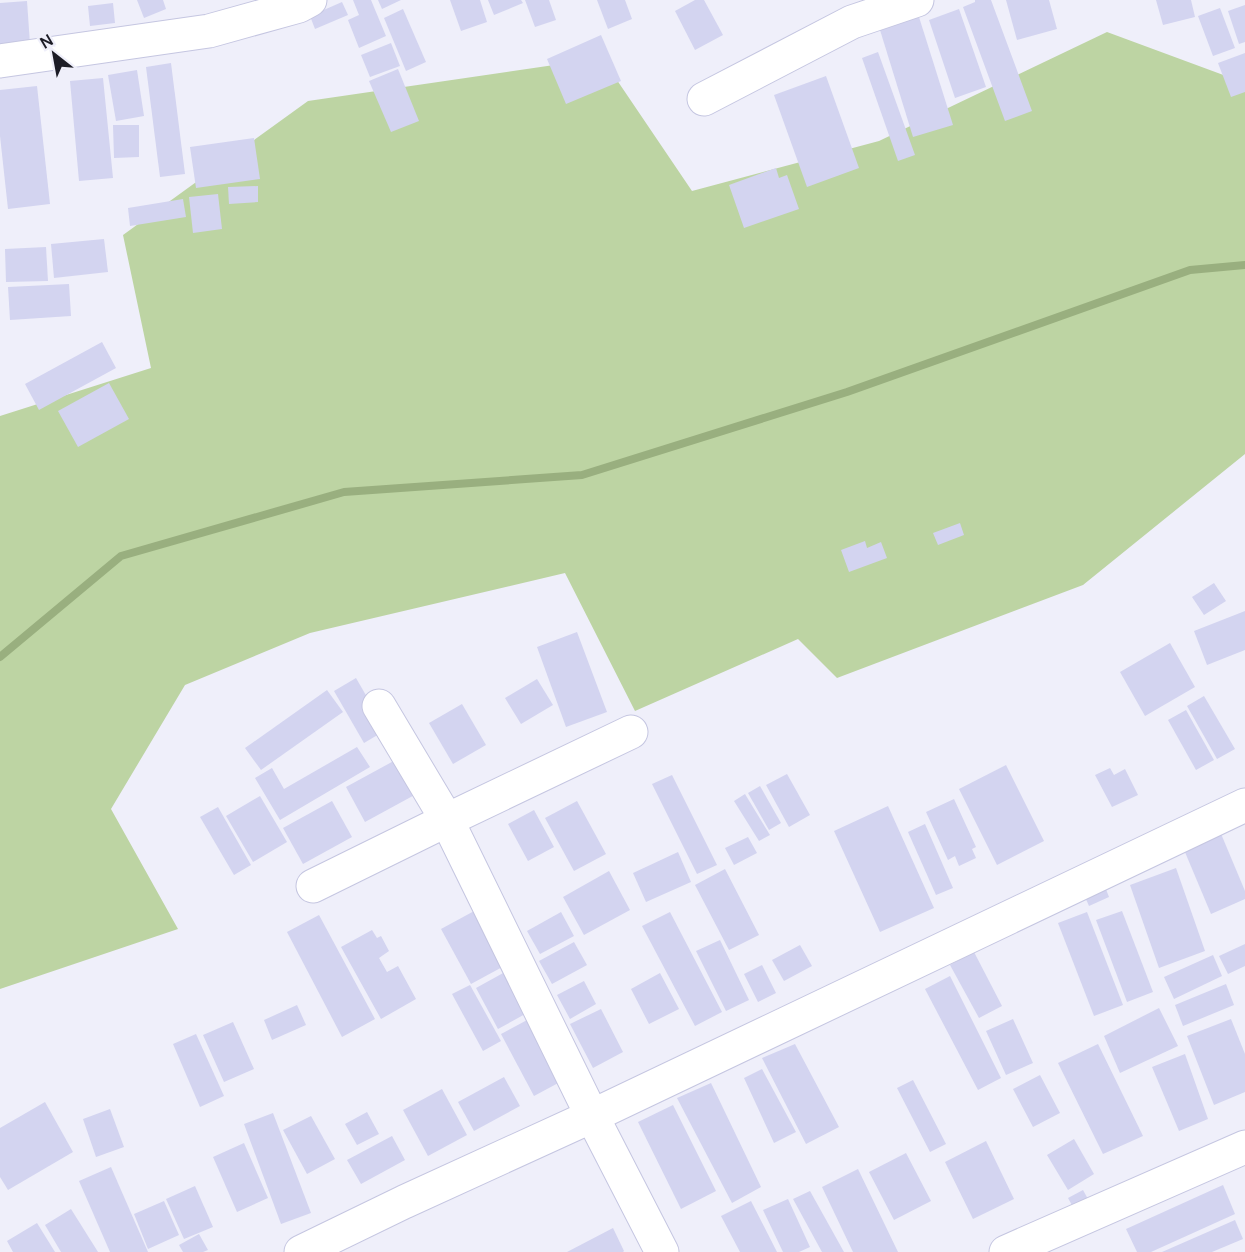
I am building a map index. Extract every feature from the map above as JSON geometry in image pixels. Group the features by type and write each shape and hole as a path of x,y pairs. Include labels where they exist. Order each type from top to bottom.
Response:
{"street":[{"path":"0,61 209,31 299,6 310,0"},
{"path":"704,99 848,11 918,0"},
{"path":"379,706 447,820 592,1116 662,1252"},
{"path":"313,886 631,732"},
{"path":"301,1252 1245,805"},
{"path":"1006,1252 1245,1147"}],"green space":[{"path":"1107,32 1245,83 1245,454 1083,585 837,678 798,639 635,711 565,573 310,633 185,685 111,809 178,929 0,989 0,416 151,368 123,235 308,101 602,58 692,191 879,141"}],"building":[{"path":"137,0 163,0 166,9 144,18"},
{"path":"353,0 371,0 386,36 359,48 348,20 359,15"},
{"path":"378,0 401,0 382,9"},
{"path":"450,0 480,0 487,22 461,31"},
{"path":"488,0 521,0 523,3 494,15"},
{"path":"525,0 549,0 556,20 535,27"},
{"path":"597,0 625,0 632,19 608,29"},
{"path":"695,0 704,0 723,35 695,50 675,11"},
{"path":"975,0 991,0 1032,111 1005,121 963,7"},
{"path":"1006,0 1049,0 1057,29 1017,40"},
{"path":"1156,0 1191,0 1195,17 1163,25"},
{"path":"27,1 30,44 0,46 0,3"},
{"path":"342,2 348,15 315,29 310,16"},
{"path":"113,3 115,23 90,26 88,6"},
{"path":"1245,5 1245,42 1239,44 1228,11"},
{"path":"1220,8 1235,48 1213,56 1198,16"},
{"path":"403,9 426,62 406,71 384,18"},
{"path":"959,9 986,87 955,98 929,20"},
{"path":"919,17 953,125 913,137 880,30"},
{"path":"601,35 621,81 566,104 547,59"},
{"path":"391,43 400,66 370,77 361,55"},
{"path":"878,52 915,155 898,161 862,58"},
{"path":"1245,53 1245,92 1231,97 1218,63"},
{"path":"171,63 185,174 160,177 146,67"},
{"path":"398,69 419,121 391,132 369,81"},
{"path":"137,70 144,116 116,121 108,75"},
{"path":"826,76 859,168 807,187 774,95"},
{"path":"103,78 113,178 79,181 70,81"},
{"path":"37,86 50,204 8,209 0,136 0,90"},
{"path":"113,125 139,125 139,157 114,158"},
{"path":"254,138 260,179 196,188 190,147"},
{"path":"776,168 779,178 787,175 799,209 744,228 729,185"},
{"path":"258,186 258,202 229,204 228,187"},
{"path":"218,194 222,229 193,233 189,197"},
{"path":"183,199 186,217 130,226 128,208"},
{"path":"104,239 108,272 54,278 51,244"},
{"path":"46,247 48,281 6,282 5,249"},
{"path":"69,284 71,316 10,320 8,287"},
{"path":"102,342 116,368 39,410 25,384"},
{"path":"109,383 129,419 78,447 58,411"},
{"path":"960,523 964,535 938,545 933,533"},
{"path":"865,541 867,548 881,542 887,558 849,572 841,550"},
{"path":"1214,583 1226,601 1204,615 1192,597"},
{"path":"1245,611 1245,650 1207,665 1194,631"},
{"path":"577,632 607,712 566,727 537,647"},
{"path":"1170,643 1195,687 1145,716 1120,672"},
{"path":"356,678 386,730 364,743 334,691"},
{"path":"537,679 553,705 521,724 505,698"},
{"path":"327,690 343,712 261,770 245,748"},
{"path":"1204,696 1235,749 1217,759 1187,706"},
{"path":"462,704 486,745 453,764 429,723"},
{"path":"1186,710 1214,760 1196,770 1168,720"},
{"path":"357,747 370,767 280,820 255,778 272,768 284,789"},
{"path":"401,757 420,792 365,822 346,787"},
{"path":"1006,765 1044,841 997,865 959,789"},
{"path":"1110,768 1114,775 1125,769 1138,795 1112,807 1095,775"},
{"path":"787,774 810,815 789,827 766,785"},
{"path":"672,775 717,865 697,874 652,784"},
{"path":"760,786 781,823 769,830 748,793"},
{"path":"745,794 770,835 759,841 734,801"},
{"path":"260,796 287,842 253,862 226,816"},
{"path":"954,799 976,847 972,849 976,858 959,866 955,856 948,860 926,812"},
{"path":"332,801 352,837 303,864 283,828"},
{"path":"577,801 606,854 574,871 545,818"},
{"path":"888,806 934,908 880,932 834,831"},
{"path":"218,807 251,865 234,875 200,817"},
{"path":"534,810 554,847 528,861 508,824"},
{"path":"925,824 953,888 936,895 908,832"},
{"path":"1219,829 1245,891 1245,899 1211,914 1182,845"},
{"path":"748,837 757,853 734,865 725,848"},
{"path":"678,852 691,882 646,902 633,873"},
{"path":"1176,868 1205,951 1159,968 1130,885"},
{"path":"725,869 759,935 729,950 695,885"},
{"path":"609,871 630,910 584,935 563,897"},
{"path":"1102,879 1109,897 1089,906 1081,888"},
{"path":"476,910 506,965 471,984 441,929"},
{"path":"1122,911 1153,992 1127,1002 1096,920"},
{"path":"561,912 574,936 540,954 527,931"},
{"path":"670,912 722,1012 695,1026 642,926"},
{"path":"1087,912 1123,1005 1094,1016 1058,923"},
{"path":"319,915 375,1019 342,1037 287,932"},
{"path":"372,930 377,938 381,936 389,951 379,958 387,972 398,966 416,999 381,1019 341,947"},
{"path":"720,940 749,1000 726,1011 696,951"},
{"path":"574,942 587,965 552,984 539,961"},
{"path":"1245,944 1245,966 1228,974 1219,956"},
{"path":"800,945 812,966 784,981 772,960"},
{"path":"974,952 1002,1006 979,1018 950,965"},
{"path":"1213,955 1222,976 1174,999 1164,977"},
{"path":"762,965 776,993 758,1002 744,974"},
{"path":"505,972 527,1013 498,1029 476,988"},
{"path":"660,973 679,1009 649,1024 631,989"},
{"path":"950,976 1001,1078 978,1090 925,989"},
{"path":"584,981 596,1004 570,1019 557,995"},
{"path":"1226,984 1234,1005 1183,1026 1175,1005"},
{"path":"470,985 501,1041 483,1051 452,994"},
{"path":"297,1005 306,1025 272,1040 264,1020"},
{"path":"1159,1008 1178,1046 1120,1073 1104,1036"},
{"path":"601,1009 623,1052 593,1068 570,1024"},
{"path":"529,1019 562,1081 534,1096 501,1034"},
{"path":"1013,1019 1033,1063 1006,1075 986,1031"},
{"path":"1231,1019 1245,1054 1245,1092 1214,1105 1187,1036"},
{"path":"233,1022 254,1069 224,1082 203,1035"},
{"path":"196,1034 224,1096 200,1107 173,1044"},
{"path":"795,1044 839,1127 806,1144 762,1058"},
{"path":"1098,1044 1143,1136 1103,1154 1058,1063"},
{"path":"1185,1054 1208,1119 1179,1131 1152,1067"},
{"path":"762,1069 796,1132 774,1143 744,1078"},
{"path":"1040,1075 1060,1113 1033,1127 1013,1089"},
{"path":"504,1077 520,1106 474,1131 458,1102"},
{"path":"913,1080 946,1144 930,1152 897,1088"},
{"path":"711,1083 761,1187 732,1203 677,1098"},
{"path":"442,1089 467,1135 428,1156 403,1110"},
{"path":"45,1102 73,1152 8,1190 0,1177 0,1128"},
{"path":"673,1105 716,1191 681,1209 638,1122"},
{"path":"110,1109 124,1147 96,1157 83,1119"},
{"path":"367,1112 379,1134 357,1145 345,1124"},
{"path":"273,1113 311,1213 281,1224 244,1124"},
{"path":"311,1116 335,1159 307,1174 283,1130"},
{"path":"392,1136 405,1160 361,1184 347,1160"},
{"path":"1074,1139 1094,1174 1068,1190 1047,1155"},
{"path":"986,1141 1014,1199 973,1219 945,1162"},
{"path":"244,1143 268,1198 237,1212 213,1157"},
{"path":"906,1153 931,1201 894,1220 869,1172"},
{"path":"111,1167 148,1252 110,1252 79,1181"},
{"path":"858,1169 898,1252 853,1252 822,1187"},
{"path":"1223,1185 1235,1214 1151,1252 1137,1252 1126,1229"},
{"path":"195,1186 213,1227 184,1239 166,1199"},
{"path":"1083,1190 1094,1210 1079,1218 1068,1198"},
{"path":"810,1191 844,1252 822,1252 793,1199"},
{"path":"788,1199 810,1247 799,1252 783,1252 763,1210"},
{"path":"164,1201 179,1235 148,1249 134,1214"},
{"path":"751,1201 777,1252 740,1252 721,1216"},
{"path":"71,1209 98,1252 61,1252 45,1225"},
{"path":"1235,1220 1243,1239 1212,1252 1162,1252"},
{"path":"37,1223 55,1252 13,1252 7,1241"},
{"path":"613,1228 623,1252 567,1252"},
{"path":"199,1234 208,1250 183,1252 179,1245"}],"waterway":[{"path":"0,657 121,556 344,492 582,475 847,392 1190,270 1245,265"}]}
